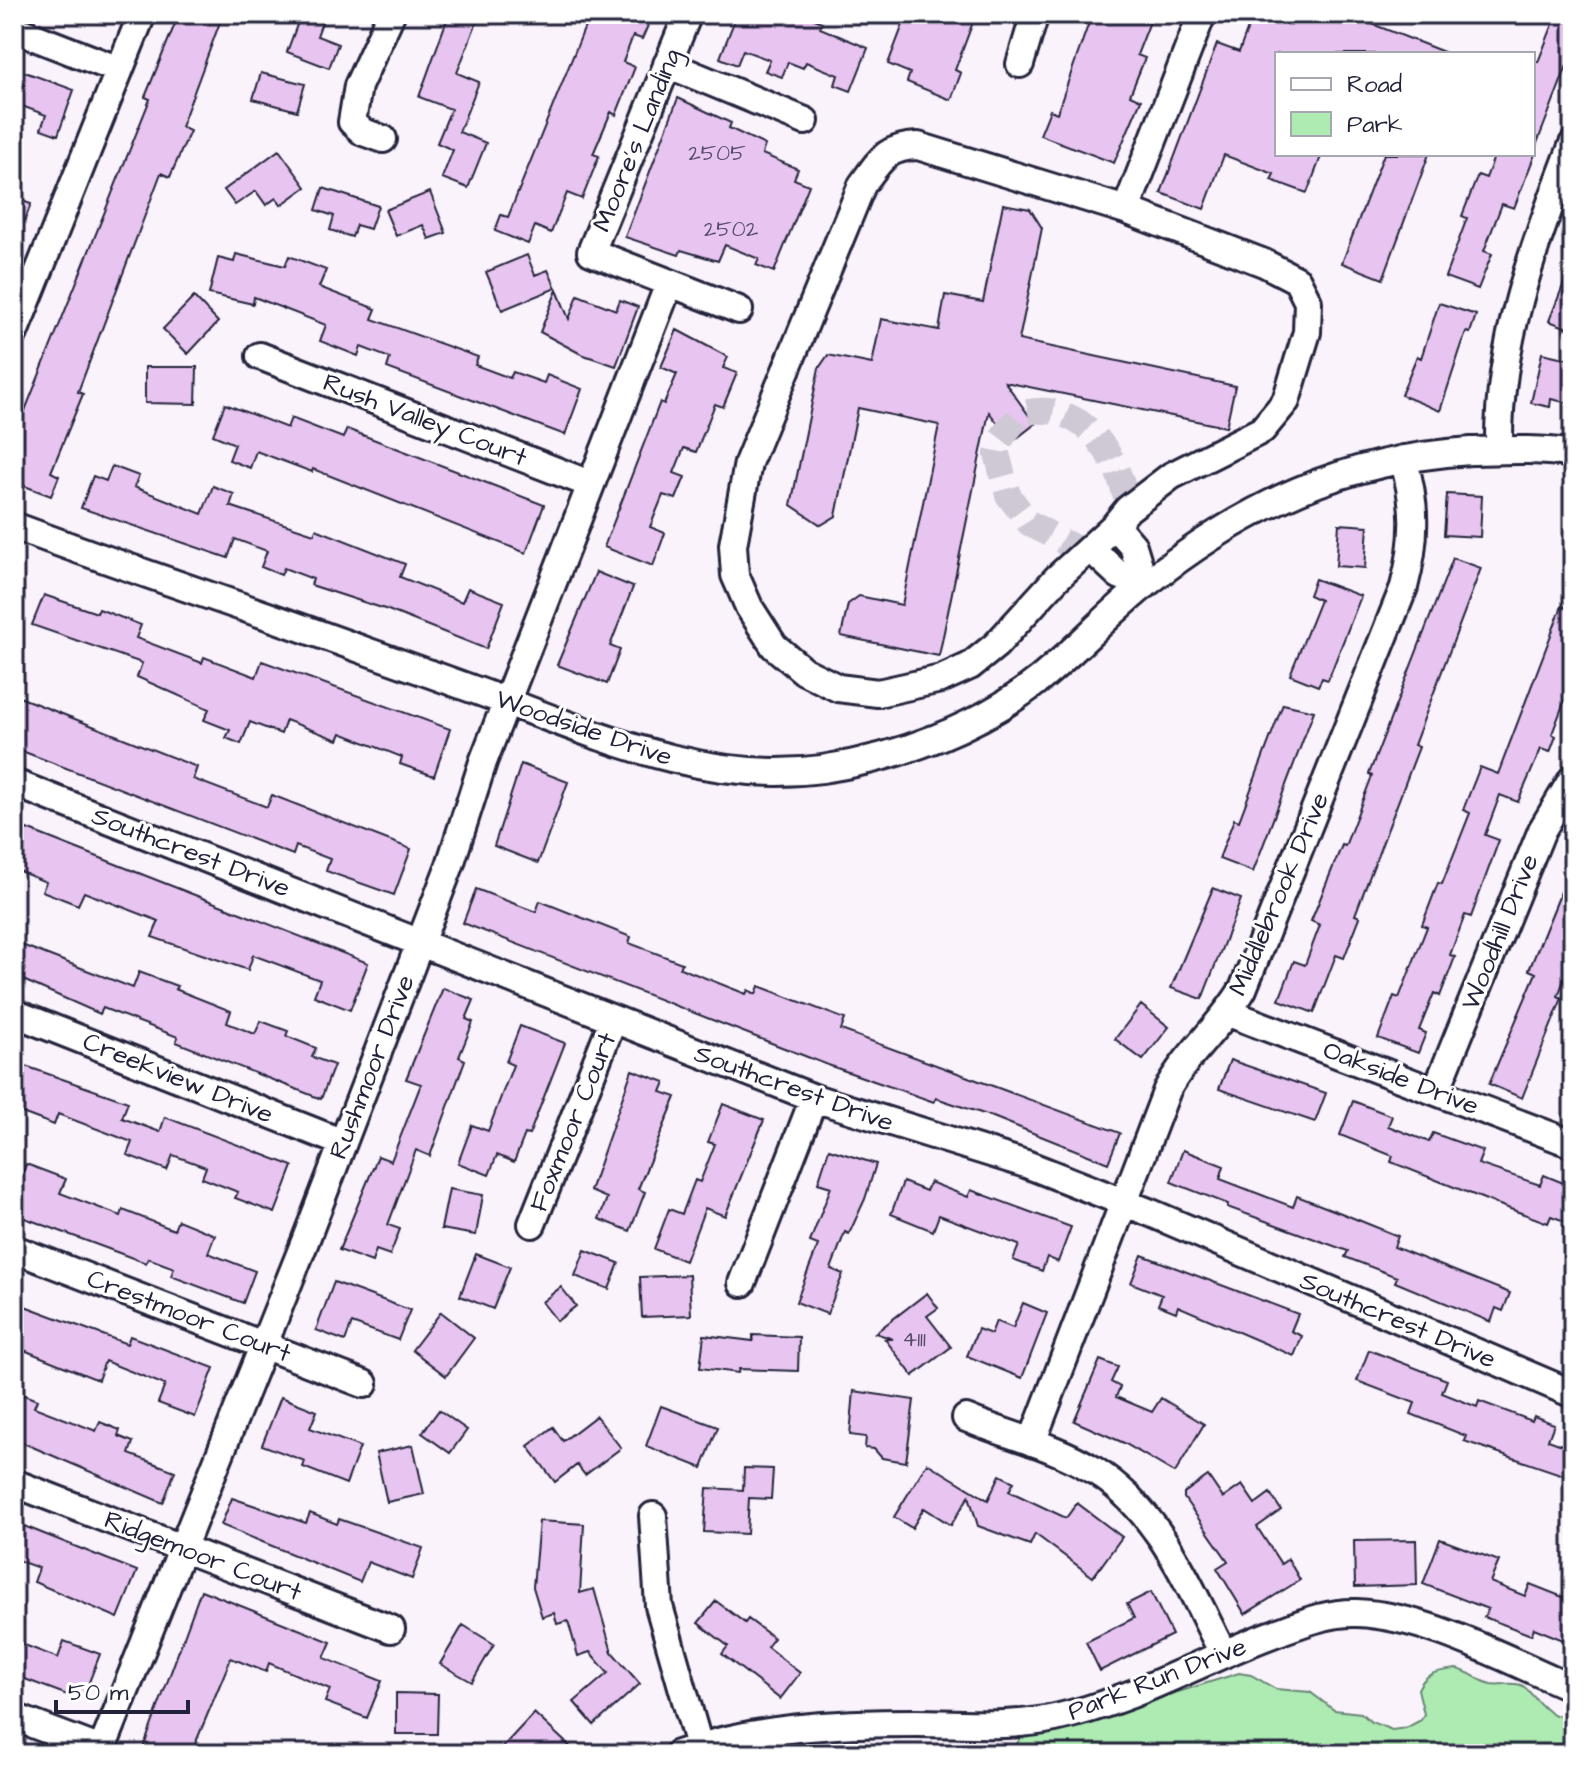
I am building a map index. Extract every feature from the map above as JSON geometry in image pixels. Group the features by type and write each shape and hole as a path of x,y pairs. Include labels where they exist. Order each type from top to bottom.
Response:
{"street":[{"path":"14,333 23,283 142,14"},
{"path":"383,139 363,132 352,122 358,86 391,14"},
{"name":"Moore's Landing","path":"688,14 591,252 739,310"},
{"path":"1020,64 1035,14"},
{"path":"1126,210 1202,14"},
{"path":"14,29 119,70"},
{"path":"667,64 805,121"},
{"path":"1499,450 1499,407 1509,335 1528,263 1573,144"},
{"path":"918,146 1126,210 1297,280 1308,302 1307,332 1286,401 1262,430 1171,476 1128,509 996,645 970,666 941,679 878,693 838,688 804,671 774,646 749,607 735,575 733,545 748,463 862,185 879,161 896,147 918,146"},
{"name":"Rushmoor Drive","path":"100,1752 343,1143 507,702 669,284"},
{"name":"Rush Valley Court","path":"260,356 590,484"},
{"name":"Woodside Drive","path":"14,526 618,744 666,758 725,769 819,770 868,760 922,743 977,720 1038,681 1145,585 1220,530 1271,501 1336,475 1403,459 1499,450 1573,454"},
{"name":"Middlebrook Drive","path":"1032,1442 1167,1090 1184,1060 1229,1013 1243,989 1404,587 1416,526 1414,493 1403,459"},
{"path":"1115,525 1133,546 1145,585"},
{"path":"1090,548 1119,575 1145,585"},
{"name":"Woodhill Drive","path":"1436,1091 1542,830 1573,778"},
{"name":"Southcrest Drive","path":"14,783 814,1098 1026,1164 1573,1394"},
{"name":"Creekview Drive","path":"14,1013 343,1143"},
{"name":"Oakside Drive","path":"1229,1013 1573,1144"},
{"name":"Foxmoor Court","path":"532,1224 613,1020"},
{"path":"742,1283 814,1098"},
{"name":"Crestmoor Court","path":"14,1249 364,1384"},
{"path":"966,1418 1091,1468 1141,1508 1176,1561 1223,1653"},
{"name":"Ridgemoor Court","path":"14,1483 391,1629"},
{"path":"653,1516 659,1606 688,1750"},
{"name":"Park Run Drive","path":"688,1750 785,1729 911,1723 1001,1724 1053,1718 1130,1695 1223,1653 1326,1615 1392,1617 1573,1688"},
{"path":"14,1717 100,1752"}],"green space":[{"path":"1456,1669 1491,1684 1523,1686 1555,1716 1573,1712 1573,1754 1010,1754 1020,1739 1052,1724 1130,1707 1239,1673 1251,1675 1276,1689 1310,1692 1334,1710 1361,1713 1371,1722 1392,1730 1406,1728 1421,1720 1424,1714 1418,1689 1425,1679 1438,1672"}],"building":[{"path":"179,14 223,14 181,127 190,131 170,177 161,173 78,392 83,394 51,472 59,476 51,496 14,482 14,438 150,99 145,97"},
{"path":"301,14 325,14 317,36 338,44 329,68 287,52"},
{"path":"449,14 478,19 457,73 479,82 459,132 486,143 468,188 442,178 453,150 437,143 451,109 419,97"},
{"path":"590,14 653,14 642,39 633,36 623,62 635,67 616,115 611,112 593,154 599,156 582,199 567,193 551,233 535,226 528,244 495,231 501,215 508,217"},
{"path":"737,14 802,14 822,22 820,28 868,48 851,91 835,85 838,75 806,62 803,68 788,62 782,77 765,71 770,60 743,50 737,65 720,58"},
{"path":"907,14 976,14 955,70 961,73 951,100 907,82 910,73 888,64"},
{"path":"1092,14 1137,14 1151,19 1137,55 1145,58 1130,95 1141,100 1114,163 1040,135 1050,110 1057,113"},
{"path":"1253,14 1376,14 1372,24 1444,52 1275,52 1275,156 1321,156 1307,193 1271,180 1274,174 1224,155 1204,209 1161,193 1217,44 1239,52"},
{"path":"1557,14 1573,14 1573,50 1535,148 1535,61 1538,62"},
{"path":"14,68 74,90 58,135 41,129 46,115 14,103"},
{"path":"261,73 305,84 297,111 253,99"},
{"path":"678,98 731,123 729,128 765,145 762,154 798,169 794,179 809,185 774,272 756,265 759,259 725,245 718,261 681,250 679,255 625,237"},
{"path":"279,150 306,187 281,205 276,198 266,205 256,191 235,205 224,190"},
{"path":"1383,156 1428,156 1383,279 1342,263"},
{"path":"1494,156 1534,156 1514,208 1502,204 1484,251 1492,254 1478,289 1445,277 1467,218 1462,216 1478,175 1486,178"},
{"path":"323,188 378,206 370,229 356,225 352,237 330,230 334,216 316,210"},
{"path":"430,192 446,233 429,239 423,225 396,236 385,210"},
{"path":"14,198 31,204 15,246 14,246"},
{"path":"1003,204 1030,209 1042,228 1019,340 1235,386 1226,427 1005,382 1035,424 1012,442 989,412 939,656 841,636 848,604 859,596 902,605 939,425 858,408 836,516 821,525 791,505 819,368 828,355 872,364 881,319 939,330 945,295 983,302"},
{"path":"236,254 285,266 289,256 326,270 319,287 376,309 372,319 478,357 475,365 510,378 513,372 544,383 547,375 582,389 565,435 387,368 390,358 361,347 358,356 320,341 326,325 254,297 253,304 209,294 218,258 234,262"},
{"path":"527,255 535,275 548,270 556,288 502,310 486,272"},
{"path":"1573,263 1573,330 1549,321"},
{"path":"557,290 569,319 578,295 616,310 620,300 638,307 616,366 581,354 540,332"},
{"path":"194,297 218,322 188,354 163,329"},
{"path":"1439,303 1476,315 1470,333 1466,332 1440,411 1401,395 1417,356 1421,358"},
{"path":"677,330 728,357 723,368 737,373 723,407 715,404 696,452 684,448 674,473 685,477 676,499 663,495 650,527 665,533 653,566 604,547 660,402 664,404 677,374 661,367"},
{"path":"1542,353 1573,360 1573,404 1551,399 1550,407 1531,403"},
{"path":"145,367 197,367 196,404 145,403"},
{"path":"225,404 287,428 291,418 343,438 347,429 544,505 526,553 313,469 312,472 256,451 250,468 229,460 235,444 213,435"},
{"path":"112,466 139,476 134,487 202,514 213,486 234,494 230,506 314,534 316,529 405,564 400,577 462,602 468,588 504,602 486,649 388,610 311,585 313,579 284,568 281,575 261,567 267,551 235,539 228,558 81,508 93,476 106,481"},
{"path":"1447,494 1482,496 1480,537 1444,535"},
{"path":"1339,524 1368,526 1365,568 1336,566"},
{"path":"1453,558 1481,568 1414,745 1419,747 1355,915 1360,917 1344,958 1336,955 1314,1013 1279,1000 1294,961 1305,965 1320,925 1311,921 1342,845 1345,846 1372,776 1369,774"},
{"path":"596,572 633,587 610,646 620,650 607,684 557,665"},
{"path":"1315,579 1361,596 1328,680 1322,678 1318,686 1290,675 1320,600 1309,595"},
{"path":"44,595 97,613 99,609 141,625 136,638 202,663 204,657 256,677 262,661 450,729 434,776 400,764 402,757 341,733 338,740 286,720 281,734 250,722 241,744 226,738 230,730 204,720 209,709 137,677 142,663 32,625"},
{"path":"1562,606 1573,610 1573,696 1567,694 1552,734 1556,736 1550,752 1541,749 1518,802 1500,795 1485,835 1499,840 1471,917 1465,915 1450,955 1455,957 1440,996 1434,993 1419,1030 1426,1033 1418,1053 1378,1038 1394,996 1399,998 1427,927 1422,925 1438,883 1442,884 1470,813 1463,810 1480,767 1498,774"},
{"path":"14,695 197,767 193,779 267,807 272,795 411,849 394,895 326,871 330,859 296,846 293,855 14,748"},
{"path":"1283,704 1314,711 1253,872 1219,859 1234,819 1239,821"},
{"path":"521,764 568,782 538,863 494,846"},
{"path":"14,824 368,963 350,1010 314,996 320,980 253,955 248,970 152,937 159,921 84,892 78,905 42,891 46,882 14,869"},
{"path":"1572,865 1573,956 1558,996 1562,998 1522,1098 1489,1084 1536,973 1529,970"},
{"path":"1213,888 1241,899 1202,999 1171,988"},
{"path":"476,889 536,912 540,901 631,937 629,943 682,963 680,968 746,994 748,990 756,994 759,986 845,1019 841,1030 1120,1133 1108,1163 993,1117 936,1098 934,1102 828,1065 463,923"},
{"path":"14,942 133,988 139,972 177,986 175,989 231,1011 227,1023 255,1034 261,1021 288,1031 286,1036 316,1048 312,1057 334,1065 321,1099 176,1042 178,1037 103,1008 100,1014 14,976"},
{"path":"443,988 474,1000 466,1019 473,1022 459,1057 465,1060 430,1156 416,1150 388,1225 400,1229 390,1255 376,1250 372,1262 339,1250 378,1156 391,1161 421,1084 406,1079"},
{"path":"1141,1005 1169,1027 1143,1060 1115,1039"},
{"path":"520,1026 565,1043 529,1135 525,1134 514,1162 497,1155 489,1175 458,1163 472,1125 488,1131 513,1065 506,1062"},
{"path":"1230,1060 1326,1093 1315,1122 1219,1089"},
{"path":"14,1062 128,1102 122,1118 160,1132 165,1117 293,1166 275,1213 235,1198 238,1192 202,1178 206,1167 173,1155 167,1170 127,1155 132,1142 58,1114 54,1125 14,1110"},
{"path":"632,1070 665,1082 661,1092 676,1097 638,1189 645,1192 630,1231 599,1219 607,1198 590,1191"},
{"path":"1353,1101 1392,1116 1388,1126 1429,1142 1433,1133 1483,1151 1478,1164 1540,1185 1544,1175 1573,1187 1573,1224 1551,1216 1548,1223 1494,1203 1391,1162 1393,1156 1340,1135"},
{"path":"723,1104 764,1120 725,1216 705,1208 685,1261 654,1249 669,1209 682,1214 695,1180 700,1182 715,1144 708,1142"},
{"path":"829,1149 876,1164 865,1199 849,1234 845,1232 831,1269 843,1274 827,1314 796,1302 818,1245 810,1242 831,1187 818,1183"},
{"path":"1183,1150 1224,1166 1220,1179 1293,1207 1297,1196 1398,1236 1394,1247 1510,1293 1503,1311 1496,1308 1491,1322 1395,1282 1397,1277 1345,1257 1348,1251 1227,1207 1228,1204 1171,1182"},
{"path":"26,1164 66,1179 60,1193 121,1216 123,1210 174,1230 178,1220 215,1235 208,1253 255,1271 243,1303 171,1276 174,1268 148,1258 146,1263 14,1214 14,1196"},
{"path":"903,1182 926,1191 930,1182 968,1197 971,1190 1071,1227 1058,1262 1047,1257 1042,1271 1013,1260 1019,1245 939,1215 933,1231 891,1214"},
{"path":"449,1189 483,1195 476,1235 441,1229"},
{"path":"585,1250 619,1263 609,1289 575,1276"},
{"path":"476,1254 510,1267 493,1309 460,1296"},
{"path":"1142,1255 1298,1314 1291,1331 1302,1336 1294,1356 1178,1306 1176,1312 1158,1305 1162,1295 1131,1283"},
{"path":"689,1275 691,1315 642,1317 640,1277"},
{"path":"334,1282 410,1310 398,1340 352,1323 345,1341 316,1330"},
{"path":"561,1287 576,1306 557,1321 542,1302"},
{"path":"927,1293 938,1308 927,1316 951,1347 913,1376 885,1339 893,1339 875,1333"},
{"path":"14,1302 127,1344 130,1336 214,1368 195,1417 158,1403 165,1385 105,1361 98,1380 14,1346"},
{"path":"1023,1303 1047,1313 1022,1378 967,1356 978,1329 991,1334 996,1321 1013,1328"},
{"path":"441,1312 474,1338 446,1376 412,1350"},
{"path":"704,1335 753,1341 753,1335 799,1337 798,1371 739,1369 738,1373 700,1368"},
{"path":"1369,1350 1447,1380 1442,1393 1477,1407 1479,1401 1532,1421 1534,1416 1554,1424 1548,1440 1573,1449 1569,1477 1464,1441 1466,1436 1411,1414 1415,1403 1357,1381"},
{"path":"1100,1360 1118,1367 1111,1382 1120,1387 1116,1397 1152,1412 1161,1398 1204,1424 1175,1473 1124,1443 1074,1421"},
{"path":"14,1391 37,1400 34,1407 96,1431 100,1422 120,1430 118,1436 133,1442 129,1454 175,1471 163,1503 14,1439"},
{"path":"854,1391 914,1400 906,1462 882,1458 874,1449 865,1448 866,1437 850,1435"},
{"path":"281,1397 317,1411 310,1428 360,1447 346,1484 303,1467 305,1461 262,1445"},
{"path":"661,1406 718,1427 702,1468 646,1446"},
{"path":"439,1410 467,1430 450,1453 422,1433"},
{"path":"596,1416 621,1448 585,1475 577,1465 555,1482 528,1446 553,1427 563,1441"},
{"path":"413,1445 424,1494 387,1502 376,1453"},
{"path":"927,1463 988,1500 1000,1475 1014,1482 1009,1491 1066,1518 1077,1503 1122,1537 1093,1577 1035,1534 1030,1545 978,1526 969,1496 951,1525 924,1508 912,1528 894,1517"},
{"path":"744,1468 773,1469 771,1499 749,1498 747,1534 704,1532 707,1488 743,1490"},
{"path":"1208,1476 1223,1498 1242,1485 1255,1504 1270,1493 1281,1510 1257,1527 1281,1564 1288,1559 1300,1580 1245,1614 1217,1568 1228,1561 1184,1498 1184,1493"},
{"path":"232,1498 306,1523 310,1513 337,1524 339,1519 423,1548 412,1579 368,1562 360,1582 221,1525"},
{"path":"539,1521 584,1524 580,1593 594,1589 612,1652 640,1684 594,1725 574,1702 608,1673 590,1652 578,1656 568,1621 557,1624 554,1613 542,1617 533,1587"},
{"path":"14,1522 137,1571 118,1618 34,1582 39,1568 14,1559"},
{"path":"1440,1539 1499,1561 1490,1582 1525,1596 1530,1584 1573,1601 1573,1644 1534,1628 1531,1635 1484,1617 1488,1609 1423,1584"},
{"path":"1416,1540 1417,1585 1355,1587 1354,1541"},
{"path":"201,1590 331,1642 324,1658 382,1681 367,1718 325,1702 330,1689 269,1663 266,1672 231,1658 191,1754 141,1754"},
{"path":"1151,1592 1172,1635 1100,1671 1086,1642 1134,1618 1127,1604"},
{"path":"716,1601 745,1623 748,1619 774,1638 767,1647 800,1673 780,1699 722,1654 728,1646 698,1623"},
{"path":"463,1625 494,1644 472,1682 440,1664"},
{"path":"14,1641 58,1658 64,1641 100,1654 84,1695 72,1690 70,1696 14,1675"},
{"path":"396,1693 438,1694 437,1734 396,1734"},
{"path":"534,1713 578,1754 496,1754"}],"tunnel":[{"path":"1084,553 1029,523 1008,495 997,454 1000,440 1020,414 1042,411 1061,414 1094,434 1116,469 1128,509"}]}
